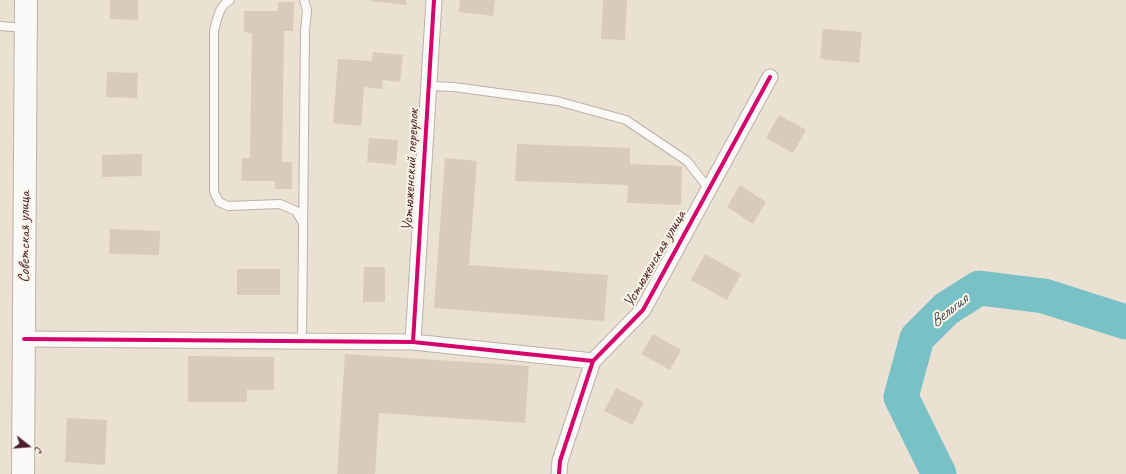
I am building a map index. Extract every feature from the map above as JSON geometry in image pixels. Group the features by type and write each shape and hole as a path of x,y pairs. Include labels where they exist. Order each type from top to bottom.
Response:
{"main road":[{"name":"Советская улица","path":"22,474 26,0"}],"street":[{"name":"Устюженский переулок","path":"413,342 434,0"},
{"name":"Устюженская улица","path":"559,474 560,461 593,361 643,310 770,77"},
{"path":"24,339 413,342 593,361"}],"lane":[{"path":"230,0 226,2 219,13 214,31 214,192 219,202 228,206 280,204 296,211 304,224"},
{"path":"302,341 306,10 304,0"},
{"path":"0,26 26,28"},
{"path":"428,86 454,87 557,100 626,120 687,161 709,189"}],"building":[{"path":"110,0 138,0 138,20 110,19"},
{"path":"406,0 406,5 371,1"},
{"path":"460,0 495,0 493,16 459,12"},
{"path":"603,0 627,0 625,40 601,39"},
{"path":"278,2 294,2 293,31 284,31 282,162 292,162 292,189 275,189 275,181 241,181 242,158 250,158 252,33 244,32 244,11 278,11"},
{"path":"823,29 862,32 859,63 820,59"},
{"path":"373,52 403,55 400,82 383,80 382,89 364,87 361,126 333,123 338,59 372,61"},
{"path":"107,72 138,73 137,98 106,97"},
{"path":"779,115 806,130 793,153 766,138"},
{"path":"369,138 398,140 396,165 367,162"},
{"path":"517,144 630,148 630,164 682,166 681,205 627,203 628,185 515,181"},
{"path":"142,154 142,176 102,177 102,155"},
{"path":"445,158 477,161 469,265 608,275 604,321 434,308"},
{"path":"740,185 766,202 753,224 727,207"},
{"path":"110,229 160,231 159,255 109,254"},
{"path":"705,254 741,274 727,300 691,280"},
{"path":"364,267 385,267 385,302 363,302"},
{"path":"237,269 280,269 280,295 237,295"},
{"path":"653,334 681,350 670,370 641,354"},
{"path":"345,354 529,366 525,423 379,413 375,474 337,474"},
{"path":"188,356 274,357 274,390 247,390 247,402 188,402"},
{"path":"616,388 644,402 633,425 604,411"},
{"path":"67,418 107,420 105,465 65,462"}],"waterway":[{"name":"Вельгия","path":"939,474 901,397 917,338 946,309 979,288 1044,296 1126,322"}],"cycle path":[{"path":"413,342 434,0"},
{"path":"559,474 560,461 593,361 643,310 770,77"},
{"path":"24,339 413,342 593,361"}]}
